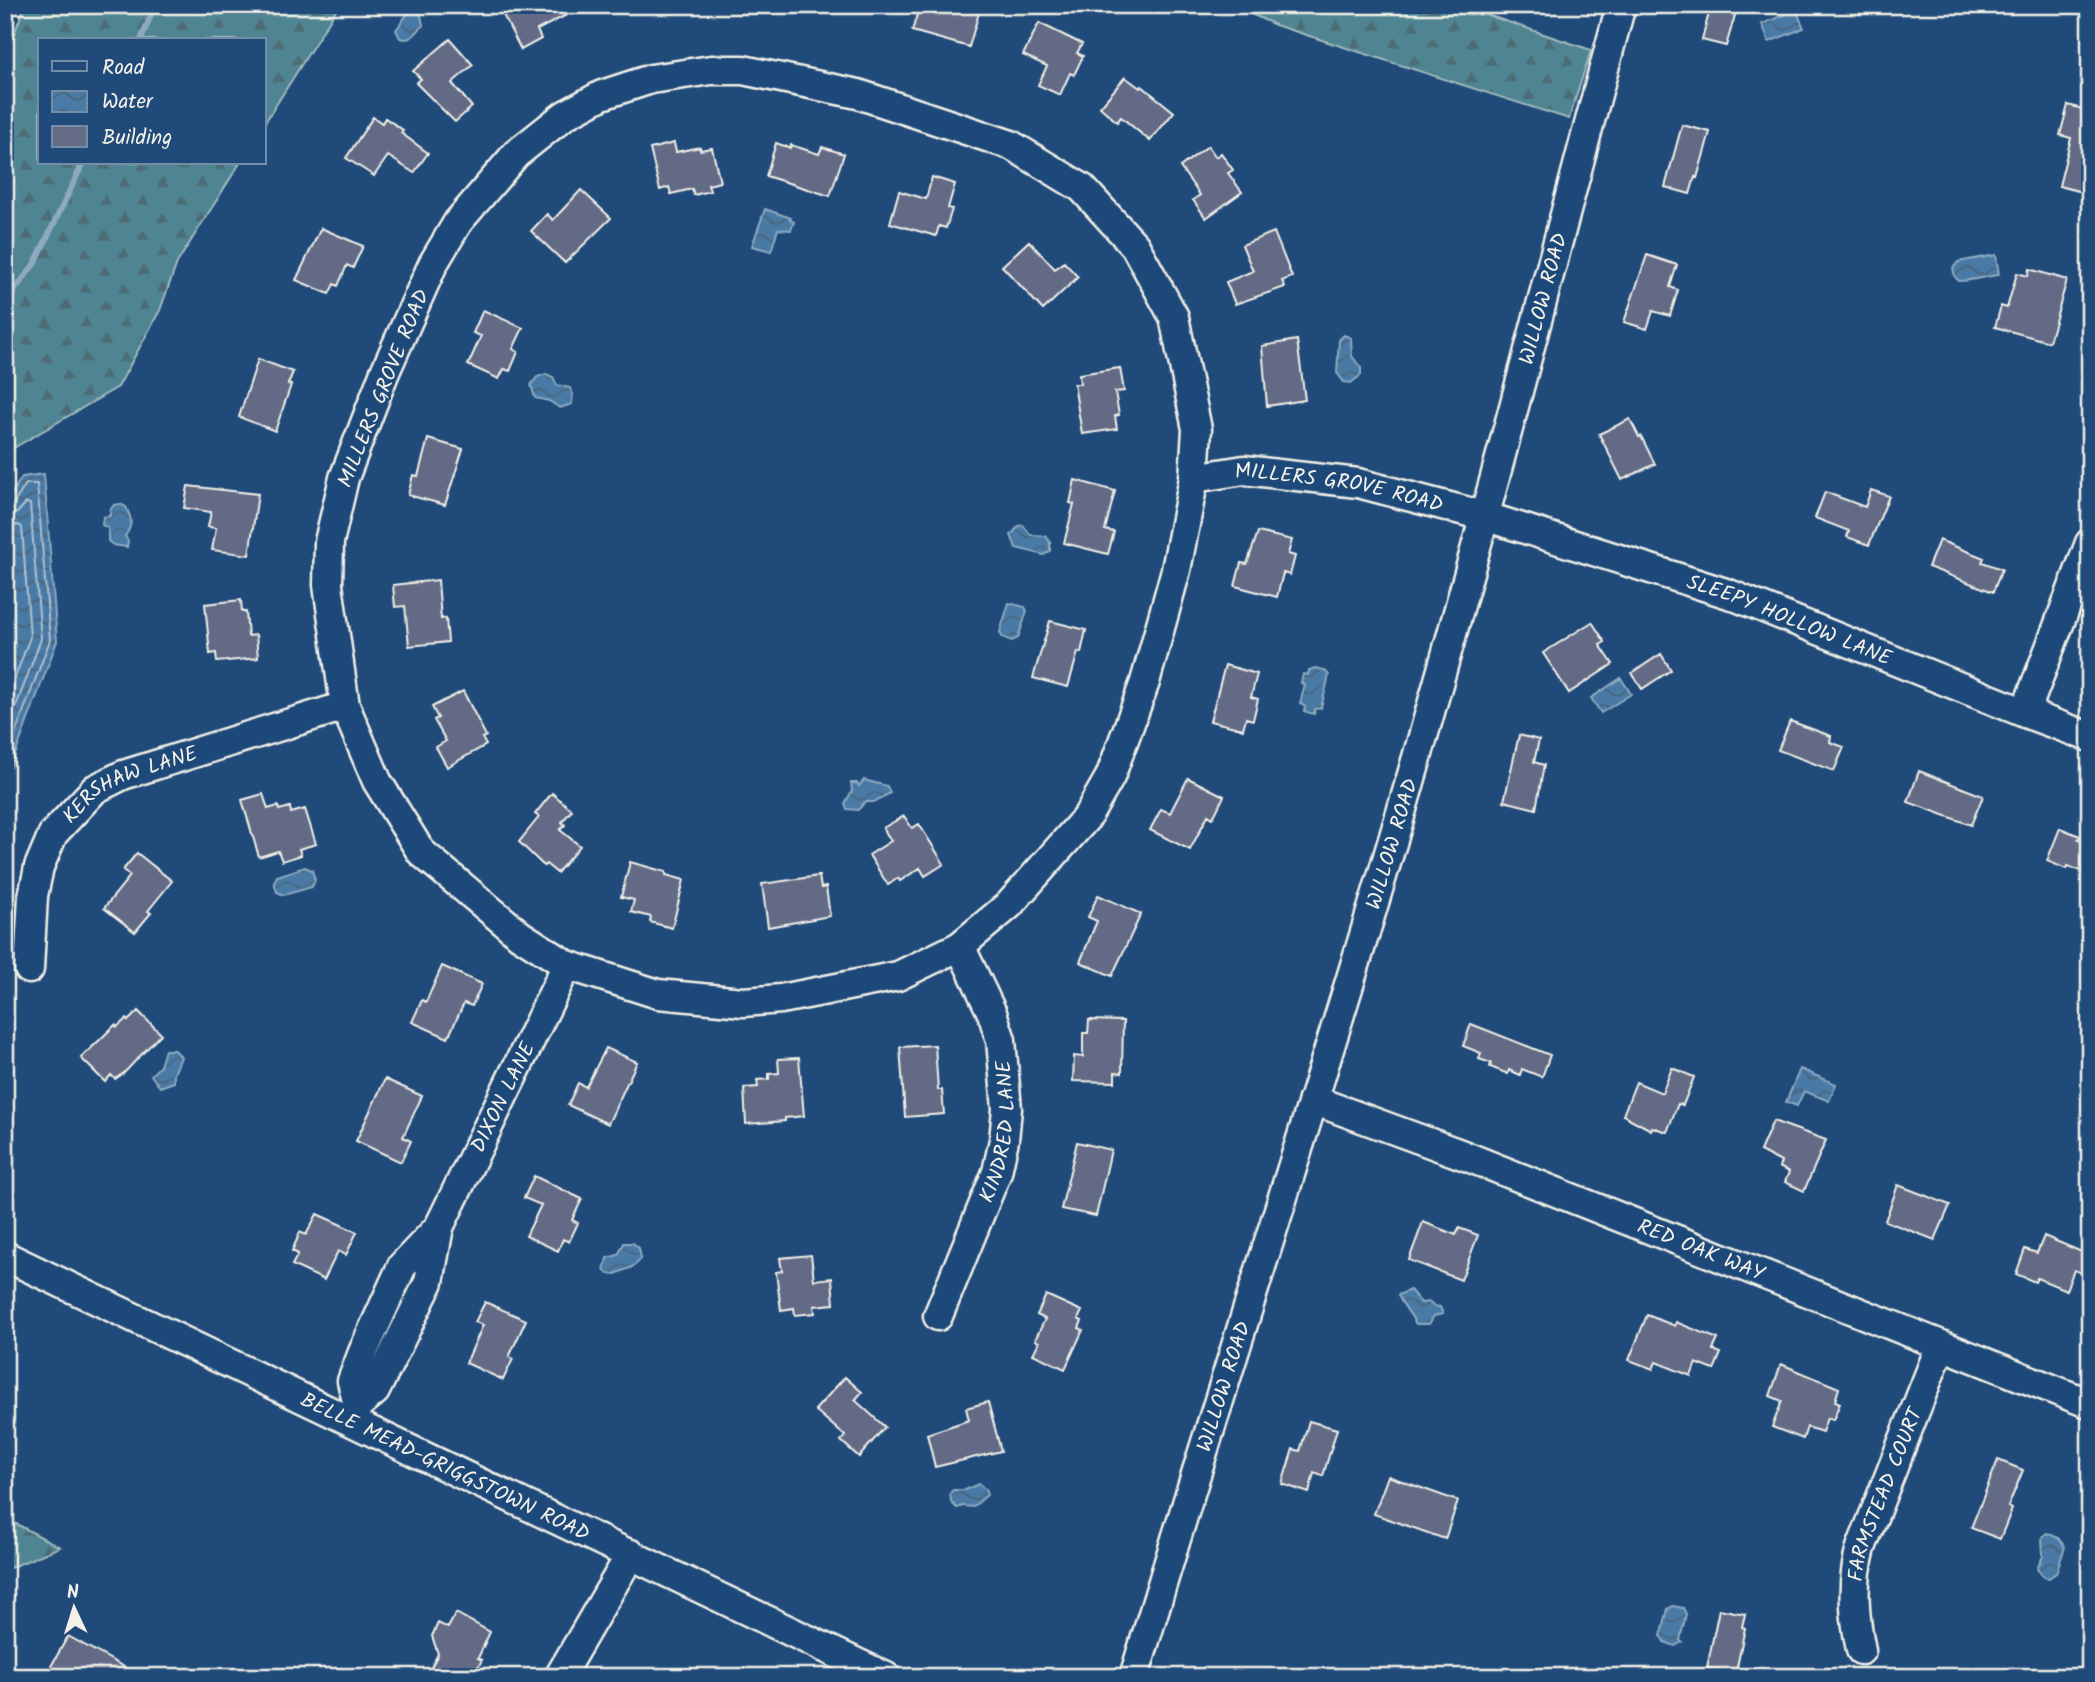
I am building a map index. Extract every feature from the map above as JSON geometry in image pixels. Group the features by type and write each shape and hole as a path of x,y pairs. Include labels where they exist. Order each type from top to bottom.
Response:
{"street":[{"name":"WILLOW ROAD","path":"1133,1677 1400,816 1484,516 1621,5"},
{"name":"MILLERS GROVE ROAD","path":"711,70 743,70 858,94 1012,145 1082,188 1135,246 1174,317 1197,429 1194,478 1176,570 1145,682 1110,777 1087,817 1009,905 960,946 898,976 780,999 743,1002 658,994 567,965 520,935 421,852 377,781 345,706 328,585 329,542 349,465 384,374 433,264 458,222 516,154 565,115 602,95 651,79 711,70"},
{"name":"MILLERS GROVE ROAD","path":"1194,478 1244,470 1358,483 1484,516"},
{"name":"SLEEPY HOLLOW LANE","path":"1484,516 1729,594 2090,737"},
{"path":"2025,713 2090,543"},
{"name":"KERSHAW LANE","path":"29,969 33,895 39,867 53,834 95,789 123,775 345,706"},
{"name":"KINDRED LANE","path":"938,1316 998,1172 1007,1109 1001,1040 992,1013 960,946"},
{"name":"DIXON LANE","path":"354,1412 374,1391 429,1282 439,1227 567,965"},
{"name":"RED OAK WAY","path":"1313,1100 1463,1154 2090,1405"},
{"name":"BELLE MEAD-GRIGGSTOWN ROAD","path":"5,1256 354,1412 631,1554 886,1677"},
{"name":"FARMSTEAD COURT","path":"1861,1650 1855,1618 1855,1568 1941,1345"},
{"path":"559,1677 631,1554"}],"green space":[{"path":"25,5 339,5 266,121 266,38 38,38 38,164 239,164 177,263 160,310 118,387 5,453 5,58"},
{"path":"1232,5 1458,5 1591,50 1569,119 1275,25"},
{"path":"5,1518 60,1547 5,1570"}],"water":[{"path":"416,9 421,15 423,25 410,38 400,38 396,30 410,10"},
{"path":"1796,10 1804,28 1769,42 1762,24"},
{"path":"765,209 791,218 794,222 791,230 778,229 771,251 752,246"},
{"path":"1996,255 1999,275 1964,281 1955,277 1953,268 1958,262"},
{"path":"1344,335 1351,338 1352,356 1361,368 1361,375 1351,383 1344,382 1337,373 1339,340"},
{"path":"546,374 553,377 557,385 570,388 573,394 572,404 560,408 549,401 535,398 531,385 537,377"},
{"path":"44,474 57,641 5,782 5,505 22,477"},
{"path":"114,505 126,507 130,519 125,536 127,547 113,545 108,541 108,528 102,525 103,517 110,516"},
{"path":"1023,525 1031,535 1046,536 1050,542 1050,551 1044,555 1016,548 1011,535"},
{"path":"1009,603 1025,607 1027,611 1018,638 1012,641 1002,637 1000,632"},
{"path":"1309,670 1324,670 1329,675 1321,708 1315,709 1314,714 1304,711 1305,707 1300,703 1305,685 1301,683 1303,674 1308,675"},
{"path":"1621,678 1631,694 1601,713 1591,698"},
{"path":"864,780 887,786 890,793 874,802 865,802 858,810 847,809 845,803 852,791 851,783 857,783 859,786"},
{"path":"305,867 312,870 315,880 312,887 284,895 277,892 274,882 277,876"},
{"path":"165,1050 175,1050 181,1057 174,1074 174,1082 160,1087 151,1075 160,1066"},
{"path":"1800,1069 1836,1084 1829,1101 1804,1091 1797,1106 1786,1102"},
{"path":"624,1243 633,1243 639,1248 641,1258 630,1268 608,1274 604,1270 607,1258 618,1255"},
{"path":"1410,1290 1421,1303 1429,1302 1440,1307 1443,1314 1434,1316 1429,1324 1416,1324 1398,1295"},
{"path":"979,1484 987,1495 973,1507 957,1508 951,1502 950,1493 953,1490 964,1490"},
{"path":"2047,1533 2058,1538 2065,1547 2056,1573 2049,1578 2044,1577 2037,1569 2043,1556 2042,1537"},
{"path":"1673,1606 1683,1608 1686,1614 1680,1640 1682,1642 1675,1646 1664,1642 1661,1636 1668,1609"}],"building":[{"path":"498,5 586,5 537,30 541,39 521,50"},
{"path":"920,5 966,5 980,9 969,47 912,31"},
{"path":"1711,5 1738,5 1726,46 1702,40"},
{"path":"1039,23 1082,44 1077,53 1083,56 1074,75 1070,73 1060,95 1038,85 1047,66 1023,55"},
{"path":"450,39 473,65 452,83 472,107 455,122 416,83 421,79 413,71"},
{"path":"1125,77 1140,88 1142,86 1174,112 1150,141 1121,117 1117,122 1100,107"},
{"path":"2068,105 2090,111 2090,160 2082,192 2059,186 2071,138 2060,135"},
{"path":"373,117 382,123 385,118 428,153 414,173 388,156 374,176 346,158"},
{"path":"1682,125 1710,132 1690,194 1665,187"},
{"path":"674,143 676,152 700,147 700,150 712,148 720,182 708,185 710,191 694,195 692,189 671,194 669,187 660,190 650,149"},
{"path":"776,143 819,154 822,147 844,154 830,196 766,176"},
{"path":"1208,146 1216,157 1221,153 1233,170 1228,173 1242,192 1206,218 1193,200 1200,195 1180,167"},
{"path":"932,177 955,184 946,228 939,226 936,236 890,223 899,191 926,199"},
{"path":"581,190 611,218 565,263 531,231 547,214 553,220"},
{"path":"321,228 363,246 353,268 347,265 338,286 334,284 329,294 296,280"},
{"path":"1274,232 1292,277 1282,281 1285,287 1235,304 1226,282 1253,271 1242,245"},
{"path":"1029,241 1055,269 1064,262 1078,277 1043,310 1002,266"},
{"path":"1647,255 1677,265 1670,287 1678,290 1670,316 1653,311 1647,329 1624,322"},
{"path":"2029,269 2067,280 2049,342 1995,327 2001,306 2007,308 2017,273 2028,276"},
{"path":"483,310 523,328 513,349 518,352 510,371 504,369 499,379 468,365 481,336 473,333"},
{"path":"1297,340 1305,400 1267,406 1262,346"},
{"path":"258,359 293,372 275,431 239,417"},
{"path":"1120,368 1124,391 1115,392 1119,415 1115,416 1117,429 1082,434 1074,384 1080,384 1079,374"},
{"path":"1630,419 1655,464 1622,480 1599,434"},
{"path":"428,439 463,449 445,505 408,495 413,475 418,476"},
{"path":"1075,480 1115,491 1105,530 1114,532 1108,554 1064,543 1074,504 1070,503"},
{"path":"188,486 258,494 249,555 212,550 216,528 208,527 211,512 184,508"},
{"path":"1871,490 1889,496 1869,545 1847,537 1849,531 1815,518 1825,492 1865,507"},
{"path":"1258,532 1292,540 1288,554 1295,556 1290,575 1283,573 1277,597 1235,586 1241,563 1247,564"},
{"path":"1939,540 1984,558 1982,562 2002,569 1993,592 1928,567"},
{"path":"438,580 441,619 446,618 448,642 409,646 405,606 395,607 393,585"},
{"path":"241,600 242,612 246,612 248,636 256,635 258,658 217,662 216,653 210,654 205,604"},
{"path":"1050,621 1086,630 1081,653 1078,652 1068,687 1033,678"},
{"path":"1592,622 1605,642 1600,645 1613,664 1569,693 1543,653"},
{"path":"1661,654 1671,670 1642,689 1632,673"},
{"path":"1225,665 1257,674 1251,697 1258,699 1253,720 1246,718 1243,729 1210,721"},
{"path":"463,691 486,736 482,738 486,745 447,767 436,747 446,741 434,720 438,718 432,707"},
{"path":"1790,721 1831,736 1830,742 1844,747 1834,771 1778,750"},
{"path":"1519,735 1539,740 1534,762 1544,765 1536,809 1504,801"},
{"path":"1919,771 1983,796 1971,825 1908,802"},
{"path":"1188,778 1224,796 1213,818 1208,815 1190,850 1150,830 1161,809 1170,813"},
{"path":"552,793 572,810 562,822 565,825 560,830 580,846 557,873 546,864 544,866 519,842 539,817 535,814"},
{"path":"263,794 268,809 290,807 291,813 305,809 316,844 299,849 301,855 282,861 278,851 259,857 242,800"},
{"path":"904,816 912,828 919,824 944,864 925,876 920,868 888,885 869,855 891,841 883,828"},
{"path":"2060,828 2090,843 2090,874 2067,866 2066,869 2047,861"},
{"path":"137,853 172,881 135,932 104,908 130,876 123,870"},
{"path":"630,862 684,880 672,928 650,922 651,917 631,912 634,900 621,897"},
{"path":"819,876 821,888 826,887 830,916 768,927 762,884"},
{"path":"1098,895 1141,914 1112,976 1080,962 1097,921 1088,917"},
{"path":"442,966 482,984 472,1006 464,1003 448,1038 412,1022 422,1000 426,1002"},
{"path":"138,1011 161,1034 124,1073 115,1079 111,1075 105,1082 81,1058 115,1025 117,1027 126,1019 128,1021"},
{"path":"1089,1020 1123,1021 1122,1073 1115,1072 1115,1082 1073,1081 1074,1056 1083,1057 1083,1033 1088,1033"},
{"path":"1471,1024 1550,1055 1542,1077 1522,1069 1520,1075 1509,1070 1508,1074 1479,1059 1481,1053 1463,1046"},
{"path":"935,1045 938,1090 942,1090 944,1114 905,1117 900,1047"},
{"path":"606,1048 637,1062 608,1124 568,1105 578,1083 586,1087"},
{"path":"799,1058 804,1116 785,1118 785,1121 746,1124 744,1088 758,1087 757,1080 769,1079 769,1074 779,1073 778,1059"},
{"path":"1672,1068 1694,1077 1683,1105 1678,1104 1667,1132 1652,1127 1651,1130 1623,1115 1636,1082 1662,1093"},
{"path":"385,1079 422,1096 403,1137 411,1141 401,1162 356,1141"},
{"path":"1773,1121 1826,1140 1804,1191 1785,1182 1789,1172 1779,1167 1781,1162 1760,1151"},
{"path":"1077,1142 1111,1150 1096,1216 1061,1209"},
{"path":"534,1176 582,1199 572,1220 578,1223 569,1242 563,1239 558,1251 526,1236 541,1205 524,1198"},
{"path":"1898,1185 1950,1205 1935,1240 1885,1221"},
{"path":"317,1214 357,1232 346,1255 338,1251 324,1280 292,1265 298,1254 292,1251 300,1232 306,1235"},
{"path":"1423,1222 1456,1235 1459,1228 1478,1235 1461,1280 1409,1260"},
{"path":"2044,1236 2089,1255 2082,1273 2074,1270 2066,1290 2037,1278 2035,1282 2016,1274 2025,1249 2037,1253"},
{"path":"811,1255 814,1280 832,1278 834,1304 814,1306 815,1313 795,1315 794,1308 781,1310 776,1272 782,1271 780,1258"},
{"path":"1046,1295 1082,1311 1078,1319 1082,1321 1079,1328 1083,1330 1065,1369 1033,1354 1039,1342 1035,1340 1045,1319 1037,1315"},
{"path":"485,1302 526,1320 509,1357 513,1359 503,1380 466,1363 483,1325 475,1322"},
{"path":"1647,1315 1675,1326 1676,1322 1718,1339 1713,1350 1721,1353 1714,1370 1696,1363 1691,1376 1656,1362 1653,1369 1629,1360"},
{"path":"1781,1364 1839,1388 1835,1401 1840,1403 1833,1420 1827,1418 1822,1432 1807,1427 1803,1439 1772,1427 1782,1401 1770,1396"},
{"path":"845,1377 862,1392 855,1400 885,1427 859,1457 841,1441 845,1436 815,1410"},
{"path":"988,1402 1001,1451 935,1467 927,1434 969,1420 966,1408"},
{"path":"1309,1421 1337,1429 1323,1476 1314,1473 1309,1493 1282,1484 1293,1449 1300,1451"},
{"path":"1998,1460 2023,1470 2008,1507 2012,1509 2000,1539 1971,1528"},
{"path":"1388,1476 1458,1501 1445,1539 1374,1514"},
{"path":"1719,1609 1745,1614 1742,1627 1745,1628 1735,1677 1716,1677 1718,1670 1707,1668"},
{"path":"456,1613 490,1632 478,1658 482,1660 473,1677 426,1677 438,1654 432,1636 438,1623 448,1628"},
{"path":"68,1636 142,1677 45,1677"}],"waterway":[{"path":"142,38 155,5"},
{"path":"5,303 35,263 83,164"}]}
